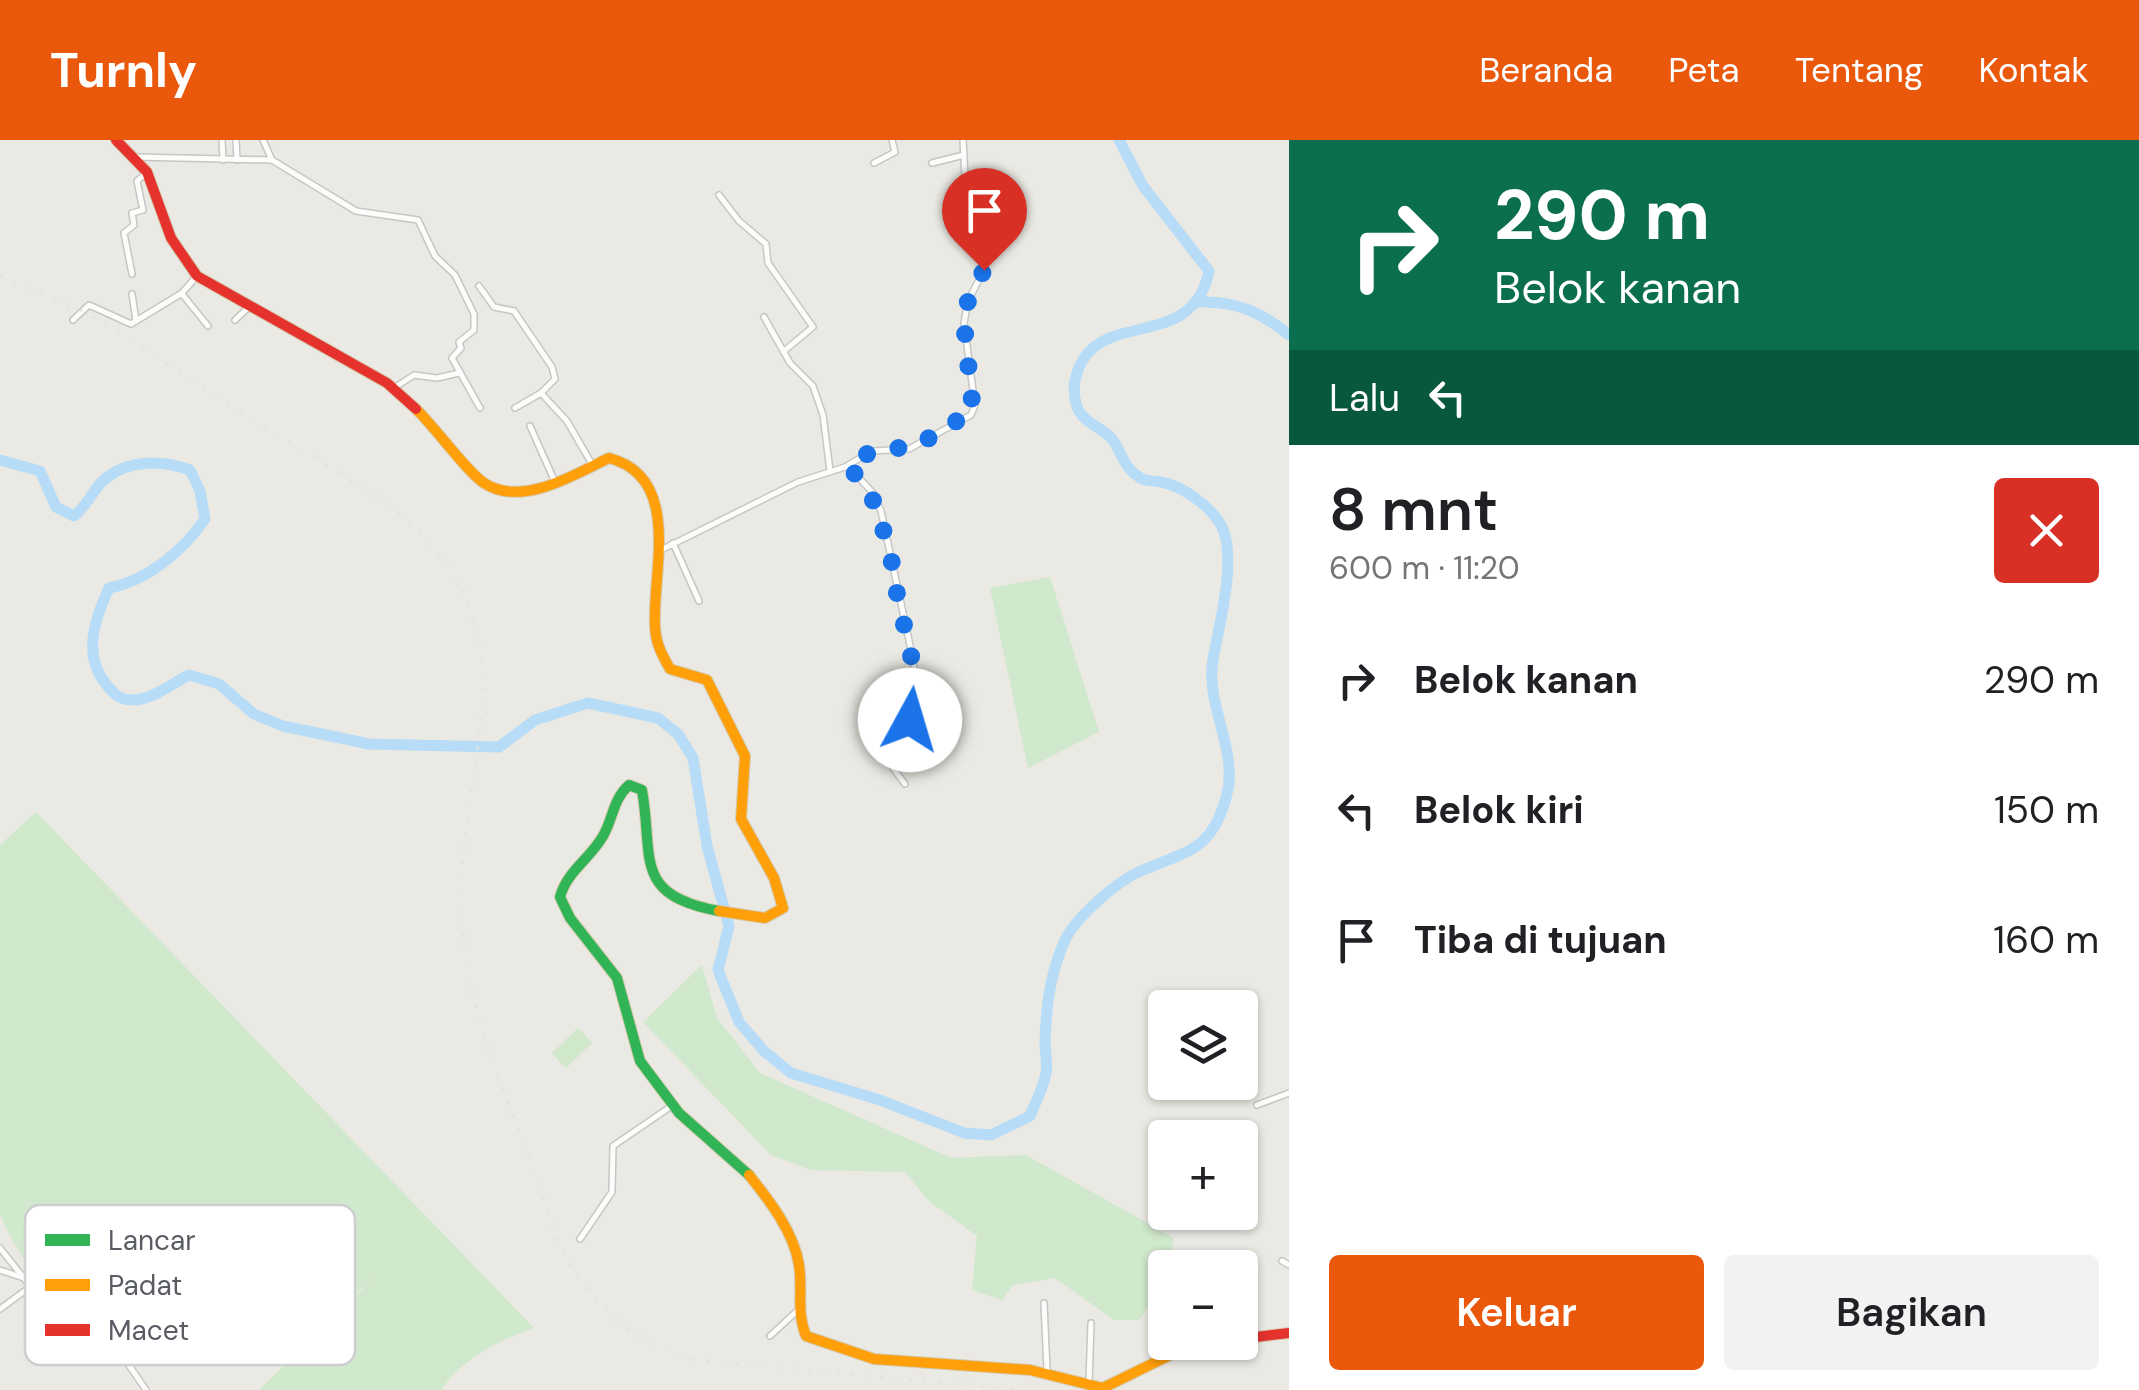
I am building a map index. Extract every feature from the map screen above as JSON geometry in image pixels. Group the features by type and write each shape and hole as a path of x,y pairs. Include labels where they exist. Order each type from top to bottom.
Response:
{"main road":[{"path":"116,140 147,172 172,238 196,276 394,388 448,440 485,484 519,491 556,482 616,458 642,480 662,525 654,595 660,654 670,670 707,680 719,700 747,763 741,819 782,900 781,911 770,917 735,912 690,904 664,892 653,879 642,790 636,786 624,788 605,835 568,878 560,897 570,918 615,973 635,1050 673,1105 742,1164 776,1210 799,1264 797,1311 806,1336 847,1353 1047,1370 1103,1388 1160,1360"},
{"path":"1258,1337 1289,1332"}],"street":[{"path":"222,140 223,160"},
{"path":"236,140 237,160"},
{"path":"263,140 272,160"},
{"path":"874,163 894,152 892,140"},
{"path":"661,550 830,470 848,466 872,451 916,446 948,424 967,418 975,409 964,323 968,301 984,270 963,140"},
{"path":"932,163 964,155"},
{"path":"136,157 272,160 356,211 419,220 435,256 448,265 474,316 474,330 453,352 459,373 480,408"},
{"path":"132,274 124,232 134,225 132,214 143,210 137,181 147,172"},
{"path":"719,195 739,221 764,242 768,264 814,327 784,351"},
{"path":"73,320 89,305 128,323 136,321 182,293 196,276"},
{"path":"479,286 494,307 514,311 552,367 555,380 514,408"},
{"path":"182,293 208,326"},
{"path":"132,294 136,321"},
{"path":"235,320 250,306"},
{"path":"764,317 816,392 830,470"},
{"path":"394,388 414,375 437,378 459,373"},
{"path":"541,392 567,421 592,466"},
{"path":"530,426 556,482"},
{"path":"848,466 873,493 881,512 914,659 912,703 893,768 905,784"},
{"path":"674,543 699,601"},
{"path":"912,703 918,714"},
{"path":"1257,1104 1289,1093"},
{"path":"580,1239 612,1192 612,1146 673,1105"},
{"path":"0,1248 24,1278"},
{"path":"0,1270 24,1278"},
{"path":"0,1308 25,1290"},
{"path":"1044,1303 1047,1370"},
{"path":"770,1336 797,1311"},
{"path":"1089,1382 1090,1323"},
{"path":"129,1365 146,1390"}],"green space":[{"path":"1050,577 1099,732 1028,768 990,588"},
{"path":"36,812 534,1328 482,1352 459,1369 442,1390 259,1390 285,1365 355,1365 355,1297 383,1269 355,1295 355,1205 25,1205 25,1261 0,1215 0,845"},
{"path":"702,965 717,1018 760,1073 951,1158 1026,1155 1148,1223 1148,1230 1160,1230 1174,1238 1171,1250 1148,1250 1148,1306 1139,1320 1114,1320 1055,1278 1013,1285 1002,1300 972,1290 977,1236 929,1201 905,1172 811,1170 771,1155 643,1022"},
{"path":"578,1028 592,1043 566,1068 552,1053"}],"waterway":[{"path":"0,460 40,471 56,507 74,516 101,482 124,468 157,463 190,470 200,491 205,519 163,563 137,579 109,588 99,612 93,636 94,661 111,690 123,699 146,698 189,675 219,684 254,714 283,726 369,744 499,747 535,720 588,703 658,718 678,734 693,758 707,846 729,926 718,970 739,1022 764,1051 791,1073 880,1100 964,1133 991,1135 1030,1116 1041,1089 1047,1070 1045,1043 1050,990 1060,952 1071,931 1110,890 1197,846 1214,827 1227,794 1228,760 1212,676 1228,572 1226,538 1221,525 1187,492 1134,474 1113,440 1082,415 1075,401 1075,381 1084,357 1100,343 1183,314 1199,297 1209,271 1143,186 1119,140"},
{"path":"1200,302 1247,310 1289,335"}],"railway":[{"path":"0,276 83,311 386,503 436,551 466,599 480,648 482,698 463,863 465,956 489,1050 554,1229 573,1271 594,1297 649,1342 699,1360 1021,1390"}],"traffic: fast":[{"path":"719,911 691,904 660,884 652,870 642,790 629,785 620,796 603,836 568,880 560,897 570,918 617,978 640,1061 679,1113 749,1175"}],"traffic: slow":[{"path":"416,409 477,477 499,490 515,492 548,486 609,458 632,468 647,485 659,529 655,604 658,643 670,669 707,680 745,756 741,819 774,878 783,908 765,918 719,911"},
{"path":"749,1175 780,1217 792,1241 800,1274 801,1318 806,1336 874,1359 1030,1370 1103,1388 1160,1360"}],"traffic: jam":[{"path":"116,140 147,172 171,238 197,276 387,383 416,409"},
{"path":"1258,1337 1289,1333"}],"route":[{"path":"910,720 916,678 900,611 898,579 873,493 848,466 872,451 916,446 948,424 967,418 975,409 964,323 968,301 984,270"}]}
